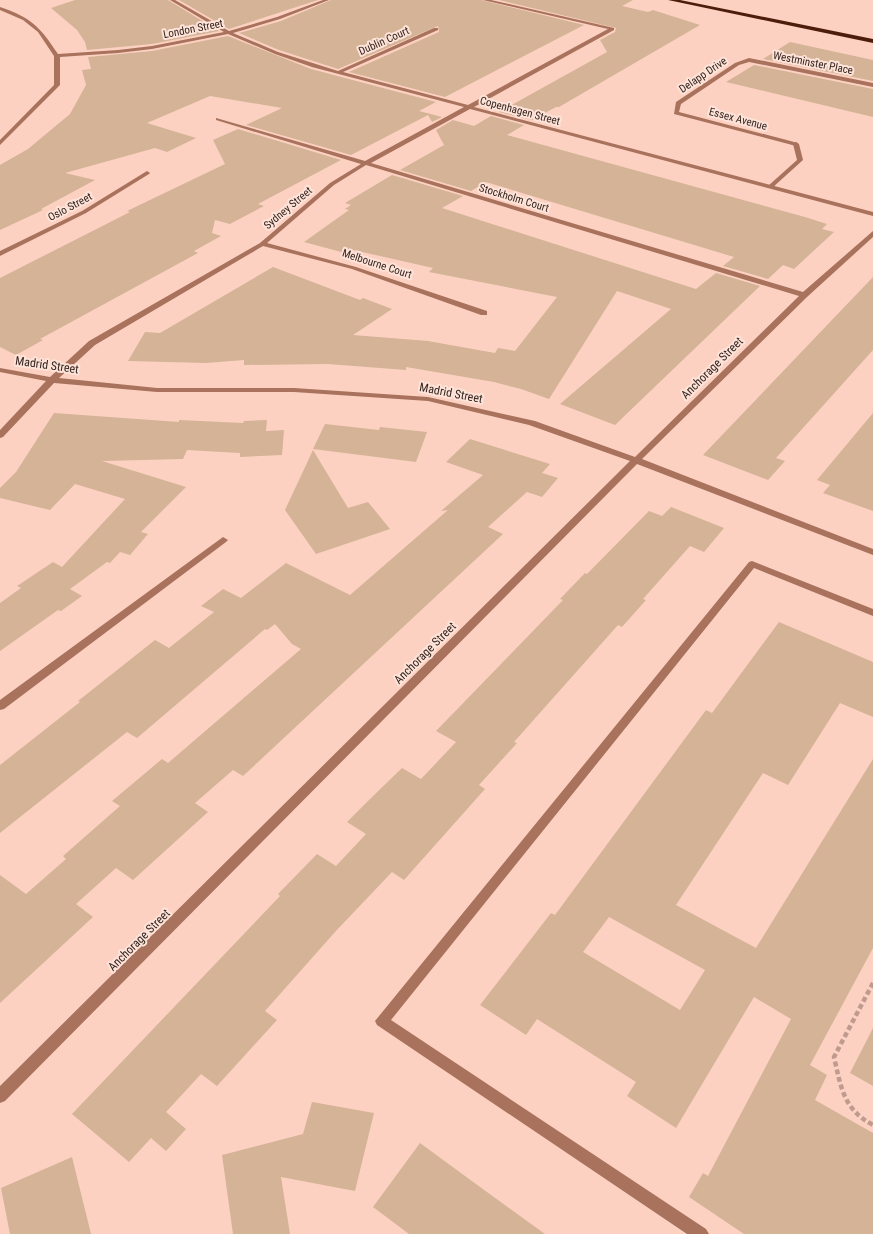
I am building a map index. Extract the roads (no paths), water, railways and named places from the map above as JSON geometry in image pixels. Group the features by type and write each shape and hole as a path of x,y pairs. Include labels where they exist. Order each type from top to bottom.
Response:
{"highway":[{"path":"671,0 873,41"}],"street":[{"name":"Copenhagen Street","path":"172,0 226,33 271,53 468,108 873,214"},
{"name":"London Street","path":"57,56 126,51 226,33 270,21 327,0"},
{"name":"Sydney Street","path":"0,435 52,380 92,343 262,244 332,184 366,163 612,28 485,0"},
{"path":"0,8 25,19 40,31 57,56 57,85 0,143"},
{"name":"Dublin Court","path":"339,72 436,29"},
{"name":"Westminster Place","path":"749,60 873,85"},
{"name":"Delapp Drive","path":"676,113 678,104 737,64 749,60"},
{"name":"Essex Avenue","path":"676,113 796,144 800,160 770,187"},
{"name":"Stockholm Court","path":"218,119 804,295"},
{"name":"Oslo Street","path":"0,254 84,212 147,174"},
{"name":"Anchorage Street","path":"0,1096 636,460 804,295 873,233"},
{"name":"Melbourne Court","path":"262,244 354,268 484,312"},
{"name":"Madrid Street","path":"0,370 52,380 157,390 294,390 428,399 532,423 636,460 873,552"},
{"path":"0,706 223,540"},
{"path":"701,1234 382,1021 752,564 873,613"}]}
